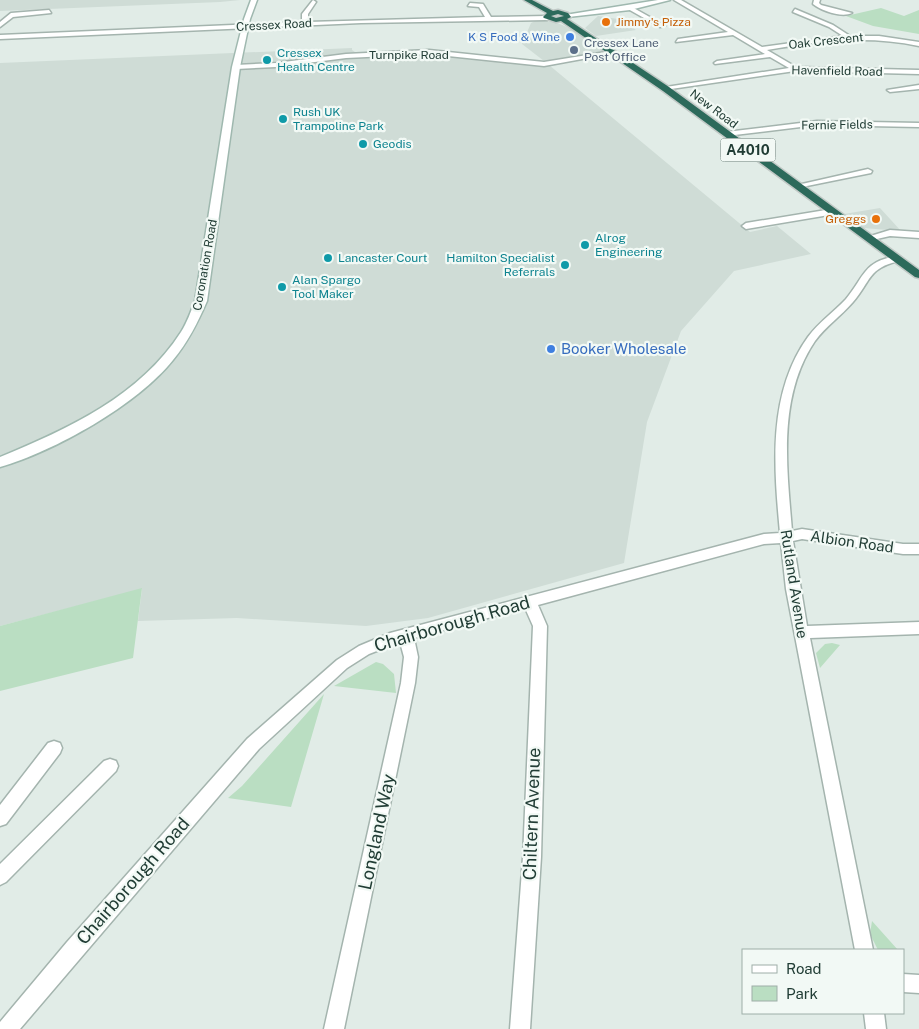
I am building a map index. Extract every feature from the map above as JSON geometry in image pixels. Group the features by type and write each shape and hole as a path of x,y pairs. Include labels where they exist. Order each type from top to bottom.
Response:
{"highway":[{"path":"527,0 550,15 566,18"},
{"name":"New Road","path":"566,18 919,275"}],"street":[{"name":"Coronation Road","path":"0,462 38,447 79,427 116,404 148,379 170,357 186,336 195,320 201,301 236,67 254,0"},
{"path":"566,18 667,0"},
{"path":"676,0 795,69"},
{"path":"816,0 816,4 819,6 839,13 849,13"},
{"path":"304,23 305,14 313,2"},
{"path":"470,5 481,5 489,19"},
{"path":"630,8 662,26"},
{"path":"804,9 792,11 831,26 847,36"},
{"path":"0,25 12,14 49,12"},
{"name":"Cressex Road","path":"0,37 304,23 489,19 550,15"},
{"path":"678,40 734,33"},
{"name":"Oak Crescent","path":"762,49 847,36 881,37 919,44"},
{"name":"Turnpike Road","path":"236,67 276,65 338,57 429,52 544,64 612,53"},
{"path":"717,62 771,55"},
{"name":"Havenfield Road","path":"666,89 795,69 919,72"},
{"path":"890,90 919,87"},
{"name":"Fernie Fields","path":"726,134 817,123 919,125"},
{"path":"797,186 868,171"},
{"path":"746,226 832,212"},
{"path":"868,238 890,233 919,235"},
{"name":"Rutland Avenue","path":"864,949 785,538 781,432 787,400 799,364 817,331 849,300 873,266 882,260 896,258"},
{"name":"Albion Road","path":"785,538 802,534 902,549 919,549"},
{"name":"Chairborough Road","path":"7,1029 80,942 253,744 342,664 364,650 406,635 529,601 764,539 785,538"},
{"name":"Chiltern Avenue","path":"520,1029 532,857 540,626 529,601"},
{"path":"802,632 919,628"},
{"name":"Longland Way","path":"334,1029 408,683 411,657 406,635"},
{"path":"0,818 54,748"},
{"path":"0,876 110,766"},
{"path":"904,982 919,984"},
{"path":"874,1014 876,1029"}],"shaded area":[{"path":"0,0 240,0 0,11"},
{"path":"598,16 618,19 636,30 596,36 585,28"},
{"path":"537,20 555,22 567,27 603,49 601,52 544,61 522,44 531,23"},
{"path":"352,48 355,52 429,51 549,65 750,232 777,226 811,254 734,271 681,331 647,422 624,563 428,618 366,626 237,618 138,621 142,589 0,626 0,63"},
{"path":"880,208 901,231 863,228 844,214"}],"green space":[{"path":"881,8 904,16 919,10 919,34 873,26 846,16"},
{"path":"142,588 133,658 0,691 0,626"},
{"path":"825,644 840,645 820,668 816,653"},
{"path":"376,662 383,664 394,674 396,693 334,686"},
{"path":"324,694 291,807 228,798 242,786"},
{"path":"872,921 897,949 878,949 870,934"}],"place":[{"name":"Jimmy's Pizza","path":"606,22"},
{"name":"K S Food & Wine","path":"570,37"},
{"name":"Cressex Lane Post Office","path":"574,50"},
{"name":"Cressex Health Centre","path":"267,60"},
{"name":"Rush UK Trampoline Park","path":"283,119"},
{"name":"Geodis","path":"363,144"},
{"name":"Greggs","path":"876,219"},
{"name":"Alrog Engineering","path":"585,245"},
{"name":"Lancaster Court","path":"328,258"},
{"name":"Hamilton Specialist Referrals","path":"565,265"},
{"name":"Alan Spargo Tool Maker","path":"282,287"},
{"name":"Booker Wholesale","path":"551,349"}]}
